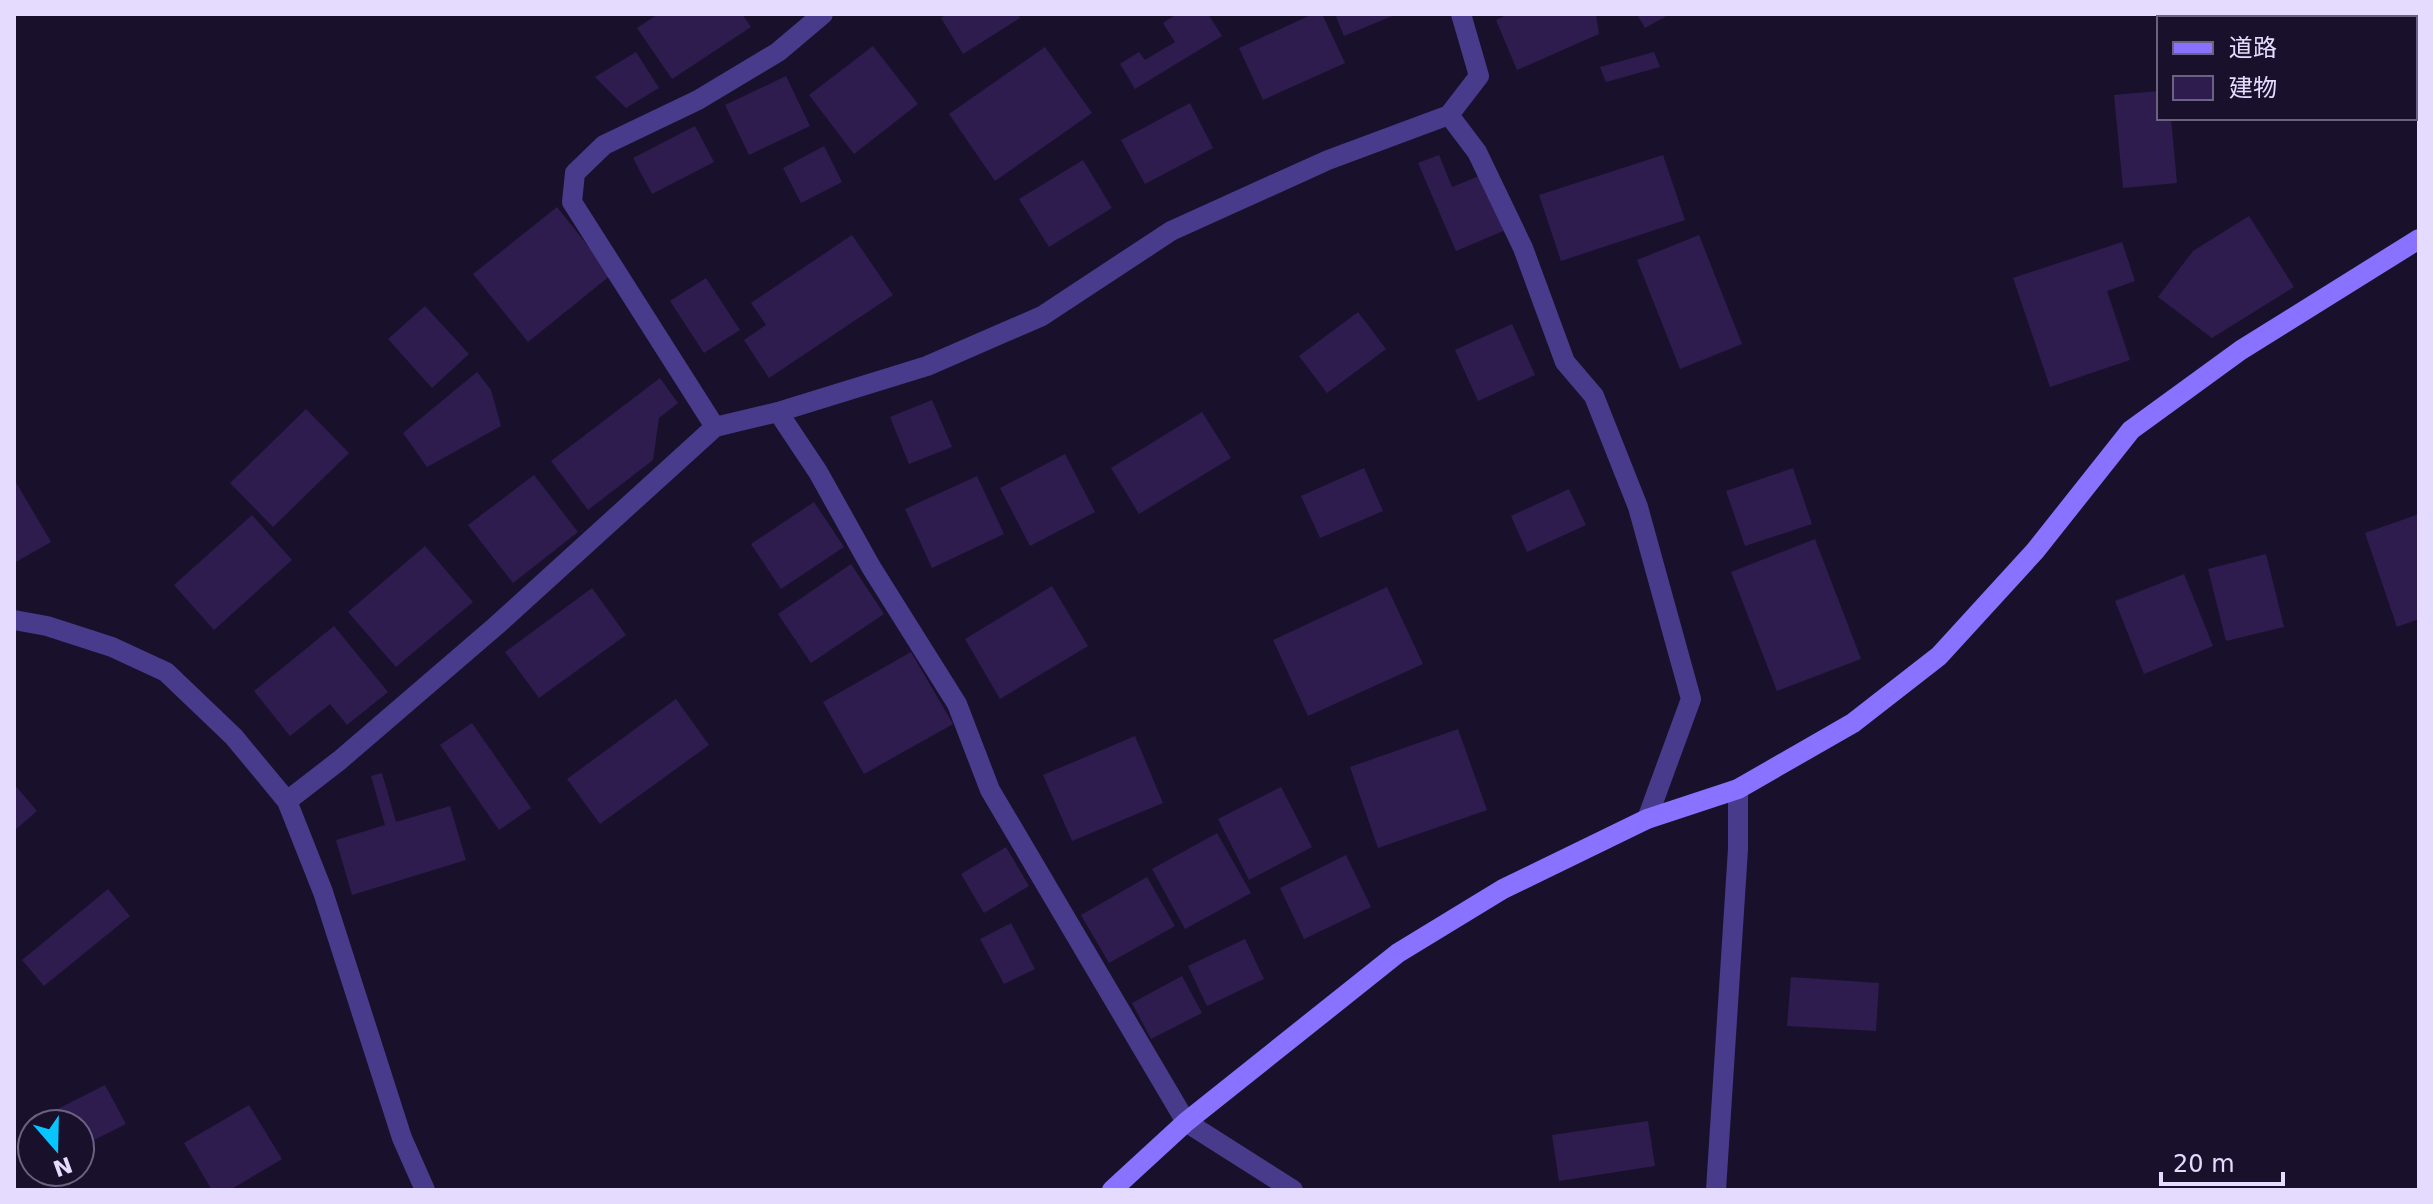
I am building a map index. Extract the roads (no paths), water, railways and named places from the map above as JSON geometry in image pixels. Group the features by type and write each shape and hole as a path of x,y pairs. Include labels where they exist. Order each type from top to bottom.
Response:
{"street":[{"path":"715,427 572,202 575,173 604,145 698,100 778,52 823,14"},
{"path":"287,801 340,760 497,625 715,427 778,412 927,366 1042,316 1171,231 1328,160 1449,115 1479,76 1461,14"},
{"path":"1449,115 1477,152 1523,248 1565,362 1594,396 1642,521 1691,699 1647,819"},
{"path":"1112,1190 1186,1122 1398,953 1503,889 1647,819 1738,789 1853,723 1939,656 2035,551 2131,430 2241,350 2419,239"},
{"path":"778,412 818,472 871,567 957,704 990,790 1186,1122 1293,1190"},
{"path":"14,620 47,626 112,647 166,672 234,737 287,801 323,892 402,1138 425,1190"},
{"path":"1716,1190 1738,849 1738,789"}]}
